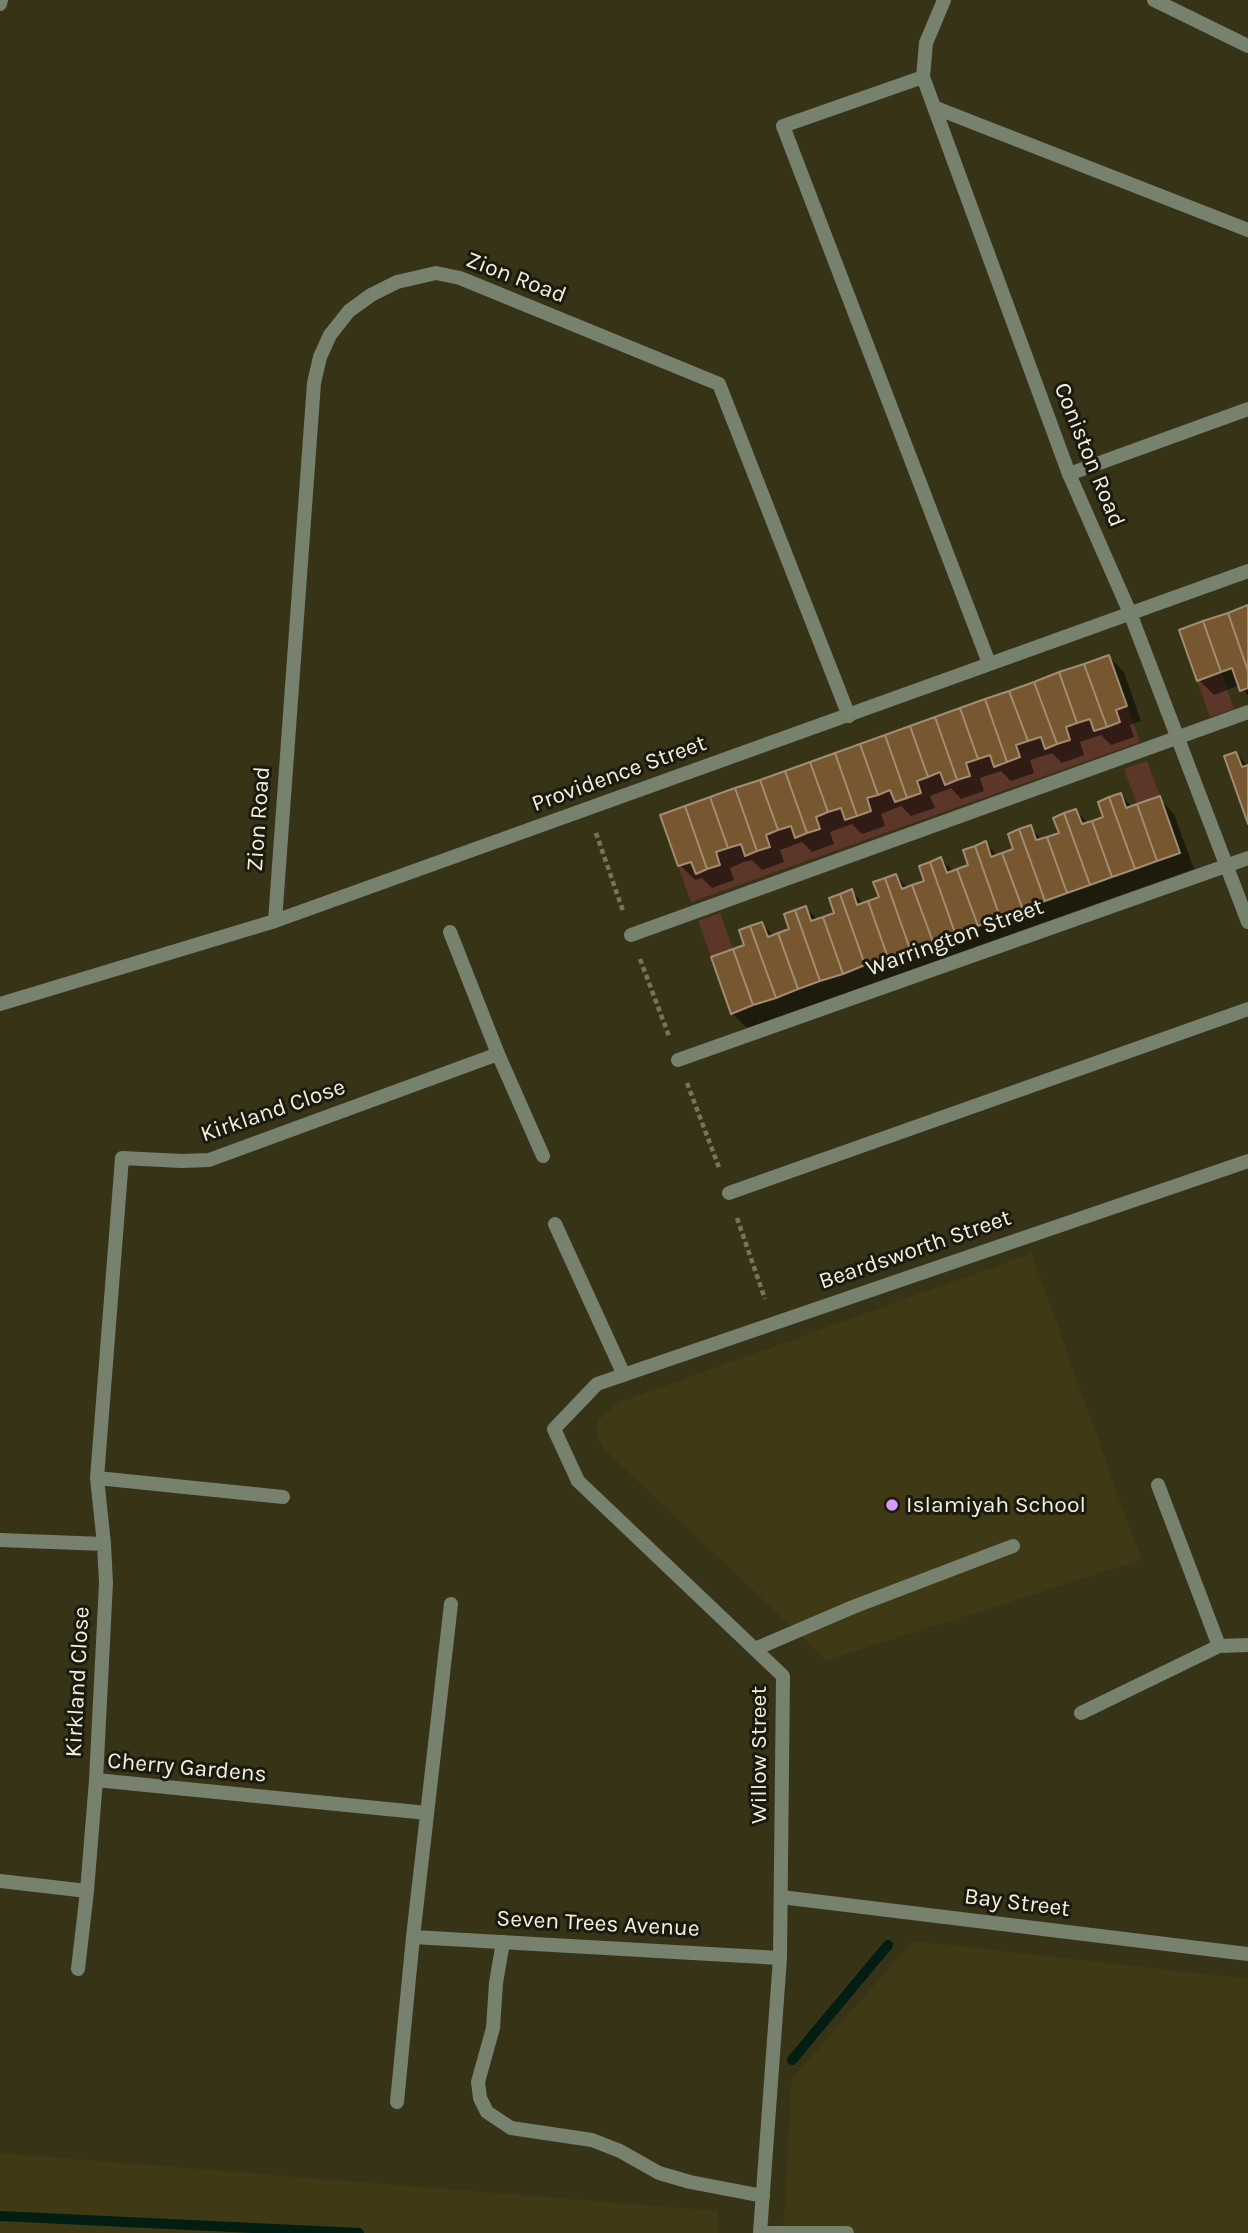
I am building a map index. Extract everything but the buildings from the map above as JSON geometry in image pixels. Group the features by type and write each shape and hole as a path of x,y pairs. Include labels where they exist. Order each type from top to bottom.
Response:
{"street":[{"name":"Coniston Road","path":"944,0 926,43 923,76 1069,474 1130,613 1248,922"},
{"path":"1154,0 1248,46"},
{"path":"923,76 783,126 989,663"},
{"path":"936,108 1248,230"},
{"name":"Zion Road","path":"275,921 314,383 320,356 330,335 349,311 397,282 436,273 460,278 719,384 849,716"},
{"path":"1069,474 1248,409"},
{"name":"Providence Street","path":"0,1004 275,921 1248,571"},
{"path":"631,935 1248,712"},
{"name":"Warrington Street","path":"678,1060 1248,858"},
{"path":"450,932 498,1054 543,1157"},
{"path":"729,1193 1248,1009"},
{"name":"Kirkland Close","path":"96,1780 106,1583 97,1478 122,1158 209,1160 498,1054"},
{"name":"Beardsworth Street","path":"597,1384 1248,1161"},
{"path":"555,1224 624,1376"},
{"name":"Willow Street","path":"597,1384 554,1429 578,1482 783,1676 780,1958 760,2233"},
{"path":"97,1478 283,1497"},
{"path":"1158,1485 1220,1646"},
{"path":"0,1540 104,1544"},
{"path":"755,1649 853,1607 1013,1546"},
{"path":"397,2102 451,1604"},
{"path":"1081,1713 1220,1646 1248,1645"},
{"name":"Cherry Gardens","path":"78,1969 96,1780 427,1813"},
{"path":"0,1881 87,1891"},
{"name":"Bay Street","path":"781,1897 1248,1954"},
{"name":"Seven Trees Avenue","path":"413,1937 780,1958"},
{"path":"503,1942 496,1983 493,2028 478,2082 480,2098 486,2112 510,2128 592,2140 620,2151 659,2173 763,2196"},
{"path":"760,2233 847,2233"}],"shaded area":[{"path":"1221,672 1234,709 1210,717 1197,681"},
{"path":"1127,706 1140,742 691,902 678,866 691,862 696,873 720,865 716,852 741,844 746,856 770,847 766,835 791,826 796,838 820,829 816,817 841,808 846,820 871,811 867,798 890,790 895,802 921,793 917,781 940,772 945,784 970,776 966,763 990,755 995,767 1020,757 1016,745 1041,737 1046,748 1070,740 1066,727"},
{"path":"1147,761 1160,796 1137,804 1124,769"},
{"path":"720,913 733,949 711,957 698,921"},
{"name":"Islamiyah School","path":"1031,1252 1141,1560 827,1660 605,1450 599,1441 596,1432 599,1420 618,1403"},
{"path":"913,1941 1248,1979 1248,2233 783,2233 792,2079"},
{"path":"0,2153 718,2211 718,2233 0,2233"}],"waterway":[{"path":"792,2060 888,1945"},
{"path":"0,2216 359,2233"}],"place":[{"name":"Islamiyah School","path":"892,1505"}]}
